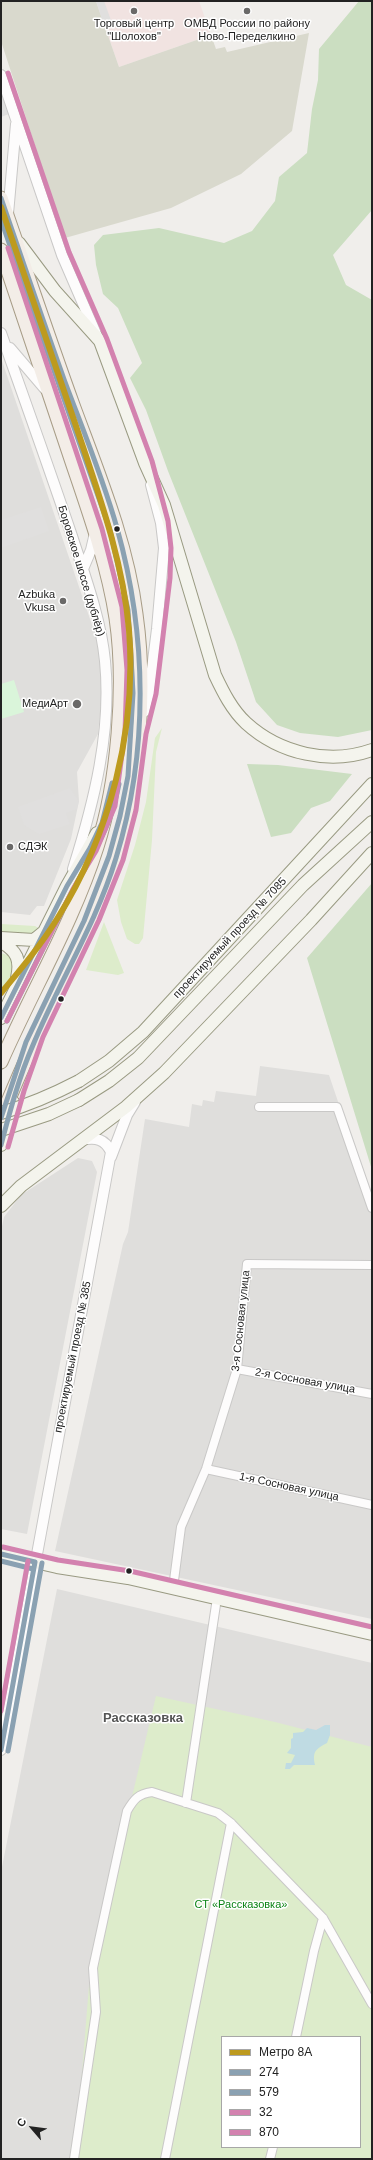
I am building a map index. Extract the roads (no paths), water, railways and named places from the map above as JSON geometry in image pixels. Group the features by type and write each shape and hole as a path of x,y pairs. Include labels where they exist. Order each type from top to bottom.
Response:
{"main road":[{"path":"1,198 117,528 134,600 138,635 139,733 129,808 116,858 93,917 37,1034 1,1118"},
{"path":"14,237 35,266 100,341 145,463 164,505 214,675 228,701 241,717 266,739 290,750 316,756 341,757 372,750"},
{"path":"1,250 95,531 114,603 120,670 118,731 108,804 97,848 82,887 1,1062"},
{"name":"проектируемый проезд № 7085","path":"1,1113 23,1107 50,1096 79,1081 109,1062 143,1032 372,784"},
{"path":"1,1018 50,923 67,886 90,848 108,804"},
{"name":"проектируемый проезд № 7085","path":"1,1130 49,1114 79,1100 109,1081 138,1058 303,885 372,822"},
{"path":"1,1206 21,1186 126,1107 145,1090 203,1034 372,853"},
{"path":"1,938 34,940 38,938 50,923"},
{"path":"1,942 12,949 18,958 19,970 14,993"},
{"path":"1,1145 17,1089 37,1034"},
{"path":"1,1554 35,1562 173,1588 372,1634"}],"street":[{"path":"1,75 62,255 100,341"},
{"path":"8,218 16,118"},
{"path":"2,336 15,356 37,378 50,396"},
{"name":"Боровское шоссе (дублёр)","path":"2,336 83,569 103,647 106,679 105,717 100,764 90,810 67,886"},
{"path":"139,733 149,693 163,576 164,548 161,523 145,463"},
{"path":"83,569 91,550 95,531"},
{"name":"проектируемый проезд № 385","path":"1,1750 111,1154 127,1115 145,1090"},
{"path":"258,1107 337,1108 372,1208"},
{"path":"82,1140 91,1138 104,1142 111,1154"},
{"name":"3-я Сосновая улица","path":"173,1588 181,1527 206,1469 237,1369 247,1264 372,1265"},
{"name":"2-я Сосновая улица","path":"237,1369 372,1394"},
{"name":"1-я Сосновая улица","path":"206,1469 372,1505"},
{"path":"186,1803 217,1598"},
{"path":"74,2159 96,2012 93,1968 127,1811 134,1799 140,1794 152,1792 218,1812 231,1823 323,1918 372,2004"},
{"path":"165,2159 231,1823"},
{"path":"296,2036 314,1951 323,1918"},
{"path":"270,2159 273,2148"}],"water":[{"path":"325,1725 330,1725 330,1735 327,1743 320,1747 315,1753 315,1765 294,1765 290,1769 285,1769 286,1763 291,1763 295,1755 287,1753 291,1748 293,1733 303,1732 307,1728 316,1730"}],"metro line":[{"name":"8А","path":"1,207 93,476 108,526 126,604 129,630 130,667 129,705 124,743 116,780 105,817 92,852 76,887 51,929 1,993"}],"place":[{"name":"Торговый центр \"Шолохов\"","path":"134,11"},
{"name":"ОМВД России по району Ново-Переделкино","path":"247,11"},
{"name":"Azbuka Vkusa","path":"63,601"},
{"name":"МедиАрт","path":"77,704"},
{"name":"СДЭК","path":"10,847"}],"district":[{"name":"Рассказовка","path":"143,1718"}],"park label":[{"name":"СТ «Рассказовка»","path":"241,1905"}]}
